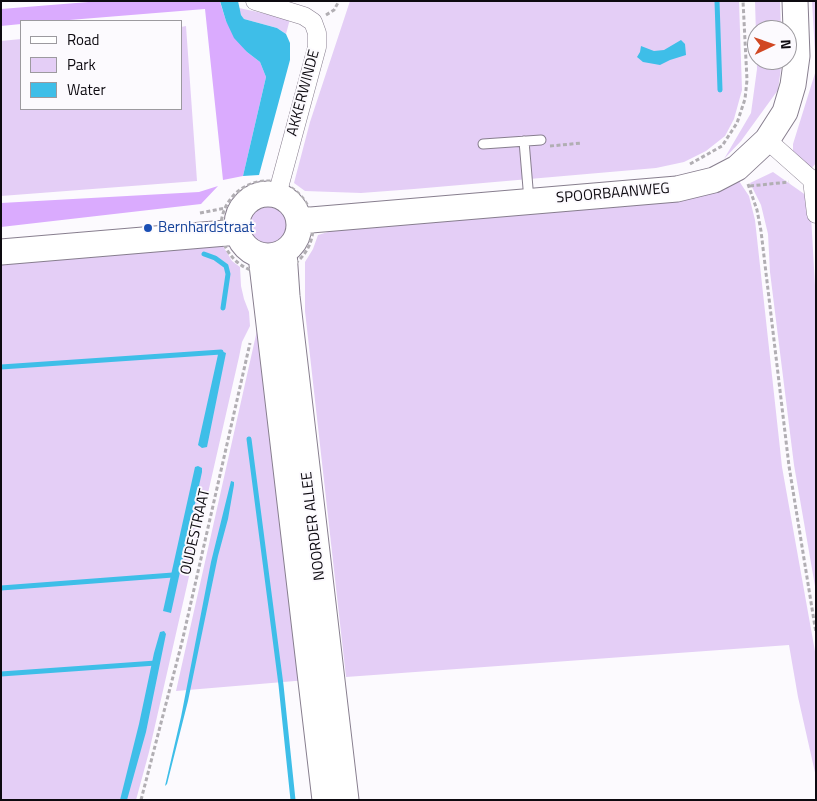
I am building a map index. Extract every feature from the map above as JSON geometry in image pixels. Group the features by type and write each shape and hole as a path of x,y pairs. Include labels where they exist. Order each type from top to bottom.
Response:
{"street":[{"name":"AKKERWINDE","path":"255,1 304,16 313,22 317,34 318,47 278,189"},
{"name":"SPOORBAANWEG","path":"299,221 677,189 714,180 737,168 767,140 785,112 793,85 797,56 795,1"},
{"path":"767,140 814,179 816,214"},
{"path":"278,189 293,207 299,221 296,238 263,258 246,247 238,232 237,222 239,213 252,199 278,189"},
{"path":"1,252 238,232"},
{"name":"NOORDER ALLEE","path":"263,258 325,800"},
{"name":"NOORDER ALLEE","path":"263,258 287,296 346,800"}],"lane":[{"path":"483,144 541,140"},
{"path":"524,141 529,201"}],"path":[{"path":"722,146 737,124 745,99 747,80 743,1"},
{"path":"541,140 541,147 582,144"},
{"path":"750,186 814,179"},
{"path":"226,208 237,193 247,186 269,181 278,189"},
{"path":"761,231 789,466 816,633"},
{"path":"245,275 263,258"},
{"name":"OUDESTRAAT","path":"141,800 182,642 251,336"}],"green space":[{"path":"350,1 739,1 742,90 734,119 725,136 706,151 684,162 656,168 414,189 361,193 305,191 294,183 310,122"},
{"path":"755,1 780,1 781,20 756,20"},
{"path":"812,1 816,1 816,70"},
{"path":"239,8 290,19 286,34 277,28 244,19"},
{"path":"186,26 197,181 1,196 1,41 20,39 20,110 182,110 182,27"},
{"path":"757,70 781,70 778,90 741,141 724,159 751,113"},
{"path":"816,70 816,163 810,170 793,151 793,144"},
{"path":"773,172 810,198 816,303 816,592 794,465 770,272 768,234 761,205 750,183"},
{"path":"739,181 749,196 755,220 782,467 816,657 816,777 798,697 789,645 346,677 305,311 305,262 313,249 318,235 348,226"},
{"path":"268,207 282,212 287,226 282,240 268,245 254,240 249,226 254,212"},
{"path":"223,246 232,261 240,267 241,286 249,312 250,326 242,342 149,752 136,800 1,800 1,263"},
{"path":"258,326 307,680 176,691"}],"shaded area":[{"path":"101,1 220,2 226,21 247,52 260,62 266,77 243,176 223,180 205,9 69,20 20,20 20,24 1,26 1,9"},
{"path":"218,186 201,204 1,227 1,203 199,192"}],"water":[{"path":"220,1 238,1 241,15 244,19 277,28 286,34 290,43 290,60 259,175 243,176 266,77 260,62 234,38"},
{"path":"681,40 685,44 686,55 660,65 643,62 637,57 641,46 654,51 664,50"},
{"path":"219,350 226,353 207,447 202,448 198,445"},
{"path":"195,467 202,468 202,472 171,613 163,611"},
{"path":"231,481 234,482 234,485 228,519 218,556 188,701 165,786 181,717 211,562"},
{"path":"164,631 166,634 146,732 127,800 120,800 154,653 160,632"}],"waterway":[{"path":"717,1 720,90"},
{"path":"204,254 215,258 226,266 228,274 223,308"},
{"path":"1,367 221,352"},
{"path":"249,439 281,685 293,800"},
{"path":"1,588 173,575"},
{"path":"1,674 156,663"}],"place":[{"name":"Bernhardstraat","path":"148,228"}]}
